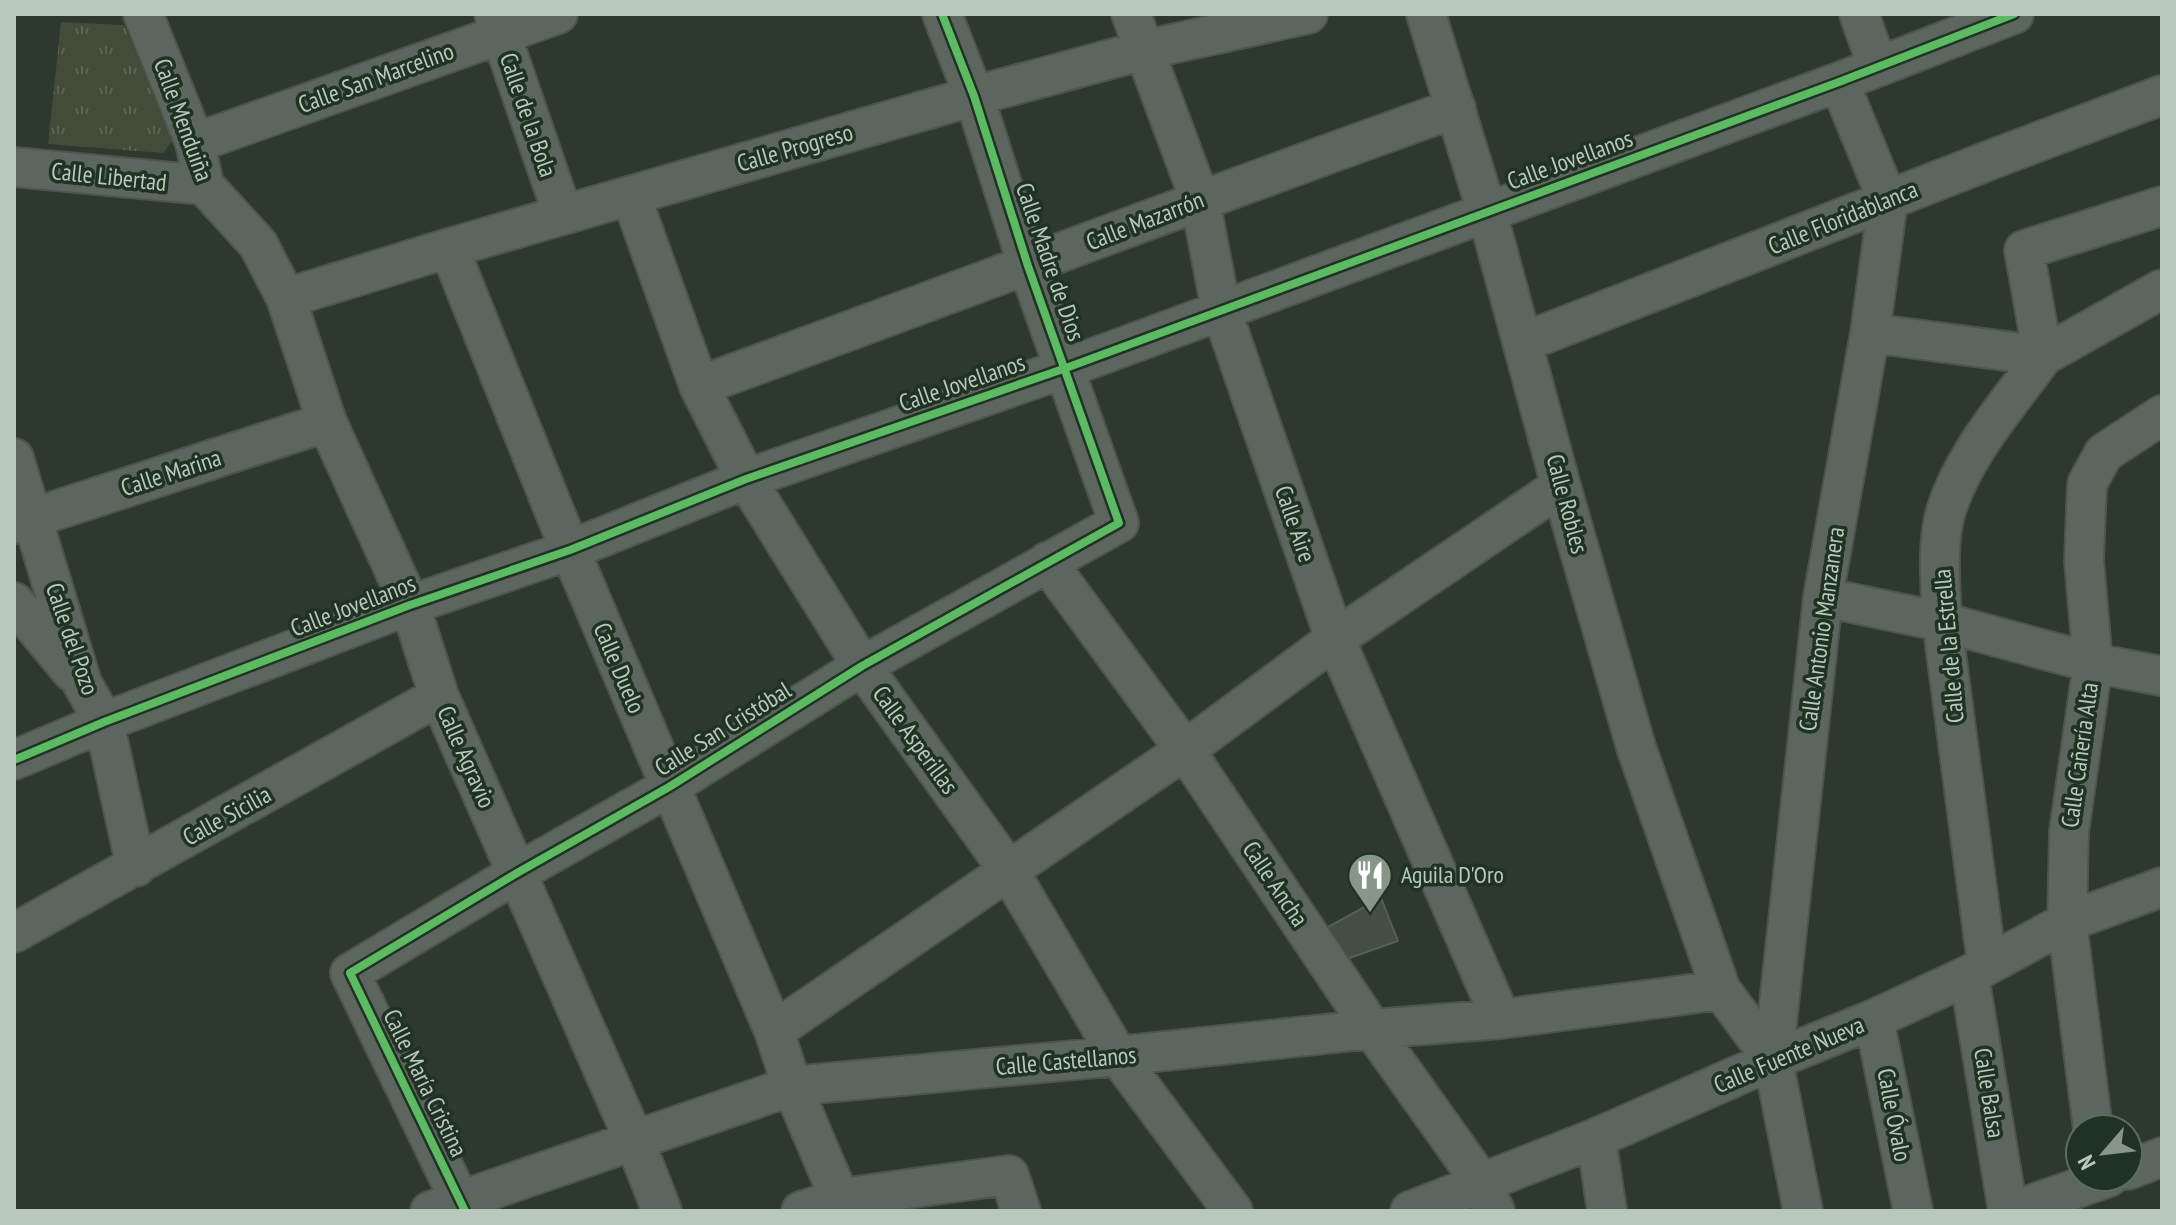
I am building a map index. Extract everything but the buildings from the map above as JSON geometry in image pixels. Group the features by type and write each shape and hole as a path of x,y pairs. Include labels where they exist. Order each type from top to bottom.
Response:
{"street":[{"name":"Calle Menduiña","path":"143,14 195,143 204,185 258,244 286,298"},
{"name":"Calle San Marcelino","path":"195,143 496,24 558,14"},
{"name":"Calle Madre de Dios","path":"942,14 974,96 1028,266 1119,523"},
{"name":"Calle Aire","path":"1131,14 1200,200 1221,309 1335,639 1501,1019"},
{"name":"Calle Progreso","path":"286,298 974,96 1144,50 1308,14"},
{"name":"Calle Robles","path":"1426,14 1487,212 1636,747 1721,990 1773,1060"},
{"path":"1859,14 1878,67"},
{"name":"Calle Jovellanos","path":"14,760 104,722 410,605 570,550 746,479 1066,368 1839,82 2014,14"},
{"name":"Calle de la Bola","path":"496,24 563,215"},
{"path":"1839,82 1888,201"},
{"name":"Calle Floridablanca","path":"1524,342 2162,95"},
{"name":"Calle Mazarrón","path":"699,386 1456,108"},
{"name":"Calle Libertad","path":"14,167 204,185"},
{"name":"Calle Asperillas","path":"631,196 699,386 746,479 862,666 1009,871 1118,1056 1233,1211"},
{"name":"Calle Antonio Manzanera","path":"1773,1060 1823,597 1870,333 1888,201"},
{"path":"2043,356 2024,250 2162,206"},
{"name":"Calle Duelo","path":"449,248 570,550 774,1031 792,1086 843,1204"},
{"path":"1870,333 2043,356 2162,289"},
{"name":"Calle Agravio","path":"286,298 327,422 410,605 439,696 635,1142 662,1211"},
{"name":"Calle de la Estrella","path":"1978,969 1942,622 1940,567 1945,514 1966,463 2043,356"},
{"name":"Calle Cañería Alta","path":"2091,1113 2067,922 2069,832 2093,663 2084,561 2087,484 2104,453 2162,415"},
{"name":"Calle Marina","path":"24,521 327,422"},
{"name":"Calle del Pozo","path":"14,458 24,521 82,683 104,722 136,867"},
{"path":"774,1031 1185,750 1335,639 1561,486"},
{"name":"Calle San Cristóbal","path":"350,973 669,787 862,666 1119,523"},
{"name":"Calle Ancha","path":"1047,562 1185,750 1488,1196"},
{"path":"1823,597 1942,622 2093,663 2162,676"},
{"path":"14,602 82,683"},
{"name":"Calle Sicilia","path":"14,933 439,696"},
{"name":"Calle Fuente Nueva","path":"1410,1211 1488,1196 1596,1138 1874,1019 2067,922 2162,887"},
{"name":"Calle Balsa","path":"1978,969 2011,1211"},
{"name":"Calle María Cristina","path":"350,973 451,1208"},
{"name":"Calle Castellanos","path":"451,1208 792,1086 1501,1019 1721,990"},
{"name":"Calle Óvalo","path":"1874,1019 1913,1211"},
{"path":"1773,1060 1803,1211"},
{"path":"1596,1138 1607,1211"},
{"path":"801,1211 1009,1175 1021,1211"},
{"path":"2011,1211 2073,1193"}],"green space":[{"path":"61,22 124,25 173,140 163,153 48,144"}],"cycle path":[{"path":"465,1211 350,973 669,787 862,666 1119,523 1028,266 974,96 942,14"},
{"path":"14,760 104,722 410,605 570,550 746,479 1066,368 1839,82 2014,14"}],"place":[{"name":"Aguila D'Oro","path":"1370,914"}]}
